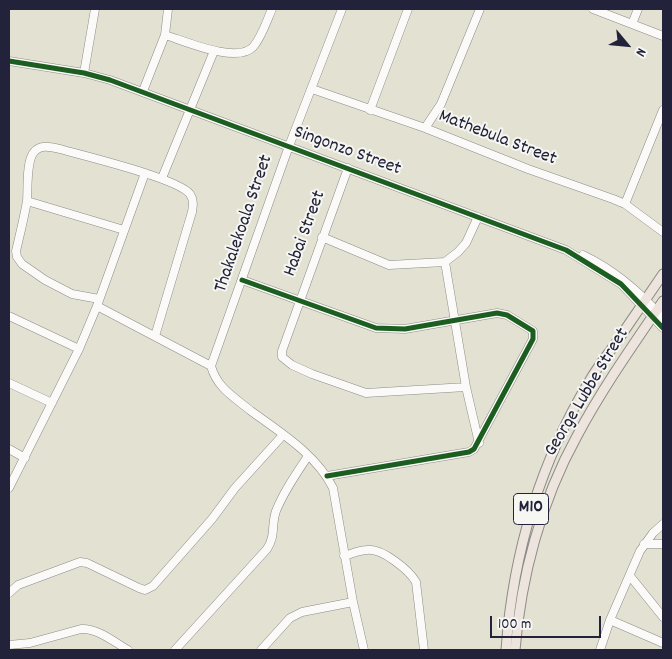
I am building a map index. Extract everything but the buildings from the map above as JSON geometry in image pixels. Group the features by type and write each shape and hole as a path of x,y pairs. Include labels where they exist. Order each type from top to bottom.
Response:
{"main road":[{"name":"George Lubbe Street","path":"506,650 510,606 520,550 541,480 571,412 591,378 663,274"},
{"name":"George Lubbe Street","path":"516,650 522,600 532,553 544,512 558,475 576,437 611,377 663,302"}],"street":[{"path":"84,73 95,9"},
{"path":"144,91 165,35 168,9"},
{"path":"165,35 214,51 239,54 246,52 256,44 272,9"},
{"name":"Thakalekoala Street","path":"211,366 289,146 342,9"},
{"path":"370,110 408,9"},
{"path":"425,128 441,104 480,9"},
{"path":"593,9 663,36"},
{"path":"632,24 638,9"},
{"path":"162,178 214,51"},
{"name":"Singonzo Street","path":"9,61 84,73 144,91 566,250 621,284 655,313"},
{"name":"Mathebula Street","path":"312,89 425,128 528,169 625,204 663,232"},
{"path":"625,204 663,110"},
{"path":"154,336 194,204 193,198 182,187 162,178 60,148 47,146 35,151 30,161 26,201 16,251 19,261 45,280 66,291 98,303 154,336 211,366 214,377 227,392 283,435 308,456 327,476 333,488 344,556 364,650"},
{"name":"Habai Street","path":"348,168 299,301 282,351 282,357 292,365 312,374 366,393 466,387"},
{"path":"9,488 79,349 98,303 145,174"},
{"path":"26,201 124,230"},
{"path":"322,237 389,265 445,262 466,243 478,216"},
{"path":"445,262 466,387 478,443"},
{"path":"242,280 376,328 405,329 502,313 533,331 533,339 474,449 469,452 411,463 327,476"},
{"path":"655,313 663,318"},
{"path":"655,313 663,328"},
{"path":"9,316 79,349"},
{"path":"9,383 52,403"},
{"path":"9,593 18,585 80,562 87,563 139,588 149,589 212,519 235,488 283,435"},
{"path":"9,449 25,458"},
{"path":"175,650 267,549 272,541 276,514 281,500 308,456"},
{"path":"600,650 610,620 640,551 663,524"},
{"path":"644,544 663,544"},
{"path":"344,556 367,550 375,550 413,576 416,582 424,650"},
{"path":"630,576 663,617"},
{"path":"260,650 290,618 302,612 353,602"},
{"path":"610,620 663,643"},
{"path":"9,645 30,643 87,628 100,633 128,650"}],"cycle path":[{"path":"9,61 84,73 110,80 566,250 621,284 663,328"},
{"path":"242,280 376,328 405,329 497,313 507,315 533,331 533,339 474,449 469,452 327,476"}]}
